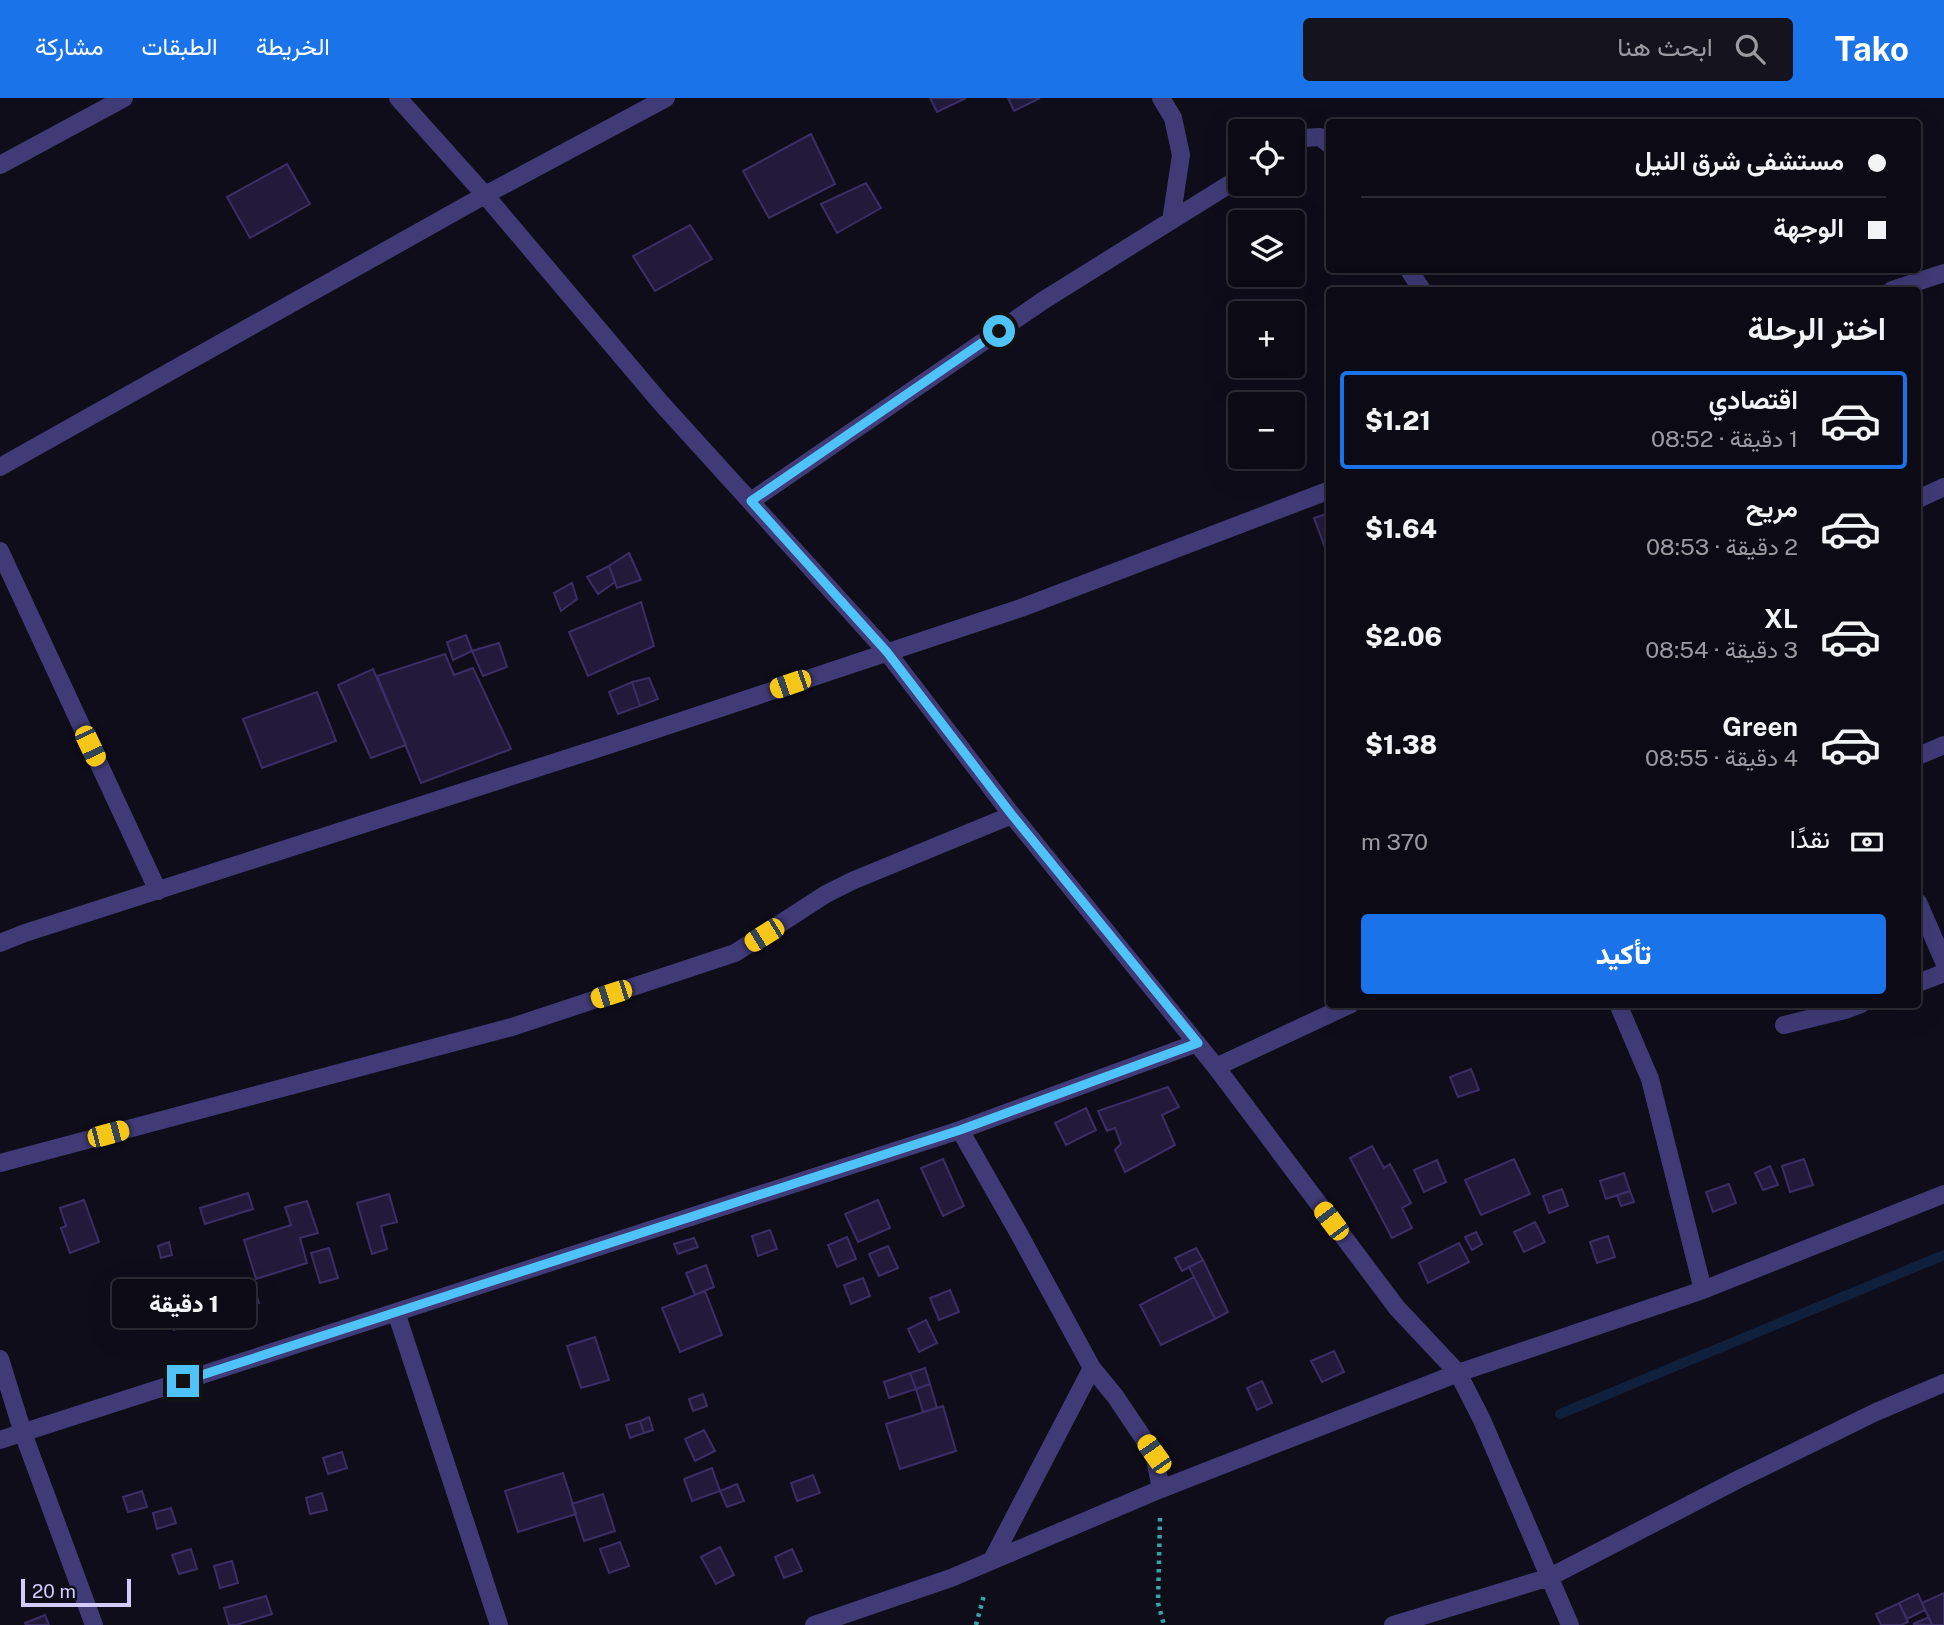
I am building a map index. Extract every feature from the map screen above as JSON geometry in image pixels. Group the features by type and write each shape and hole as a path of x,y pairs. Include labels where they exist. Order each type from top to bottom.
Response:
{"street":[{"path":"0,165 124,98"},
{"path":"398,98 485,195 661,403 887,652 1012,815 1198,1043 1397,1308 1458,1373 1482,1420 1570,1625"},
{"path":"0,467 485,195 666,98"},
{"path":"1161,98 1173,118 1181,155 1171,221"},
{"path":"1305,138 1320,137 1326,142"},
{"path":"751,501 1044,300 1228,185"},
{"path":"1901,287 1944,273"},
{"path":"1921,498 1944,486"},
{"path":"0,943 1021,608 1326,492"},
{"path":"0,551 158,891"},
{"path":"1921,755 1944,745"},
{"path":"0,1163 512,1027 735,953 826,894 852,881 1012,815"},
{"path":"1921,909 1944,962"},
{"path":"1921,983 1944,974"},
{"path":"1216,1067 1342,1008"},
{"path":"1620,1008 1650,1079 1703,1290"},
{"path":"1784,1025 1850,1008"},
{"path":"0,1440 960,1130 1198,1043"},
{"path":"960,1130 1092,1368 1115,1396 1154,1454 1161,1489"},
{"path":"814,1625 951,1578 1161,1489 1458,1373 1703,1290 1944,1194"},
{"path":"396,1312 499,1625"},
{"path":"0,1359 23,1433 93,1625"},
{"path":"992,1560 1092,1368"},
{"path":"1393,1625 1550,1577 1739,1479 1876,1412 1944,1383"}],"path":[{"path":"1161,1489 1158,1603 1164,1625"}],"building":[{"path":"930,98 966,98 937,112"},
{"path":"1008,98 1040,98 1014,111"},
{"path":"811,134 835,184 769,218 743,171"},
{"path":"287,164 310,204 250,238 227,197"},
{"path":"866,183 881,208 837,233 821,204"},
{"path":"690,225 712,259 655,291 633,256"},
{"path":"1326,514 1326,550 1314,518"},
{"path":"629,553 641,580 617,588 609,566"},
{"path":"609,566 615,582 598,594 587,577"},
{"path":"572,583 577,599 561,611 554,593"},
{"path":"641,602 654,646 588,676 569,632"},
{"path":"466,635 472,651 453,660 447,642"},
{"path":"499,643 507,667 483,676 472,651"},
{"path":"445,654 454,675 473,668 511,749 421,783 377,676"},
{"path":"373,669 406,745 371,758 338,685"},
{"path":"649,678 658,699 640,706 632,682"},
{"path":"632,682 640,706 618,714 609,692"},
{"path":"317,692 336,741 262,768 243,719"},
{"path":"1471,1069 1479,1090 1458,1097 1450,1077"},
{"path":"1168,1087 1179,1107 1162,1115 1175,1145 1125,1172 1115,1150 1121,1144 1115,1128 1107,1131 1098,1111"},
{"path":"1086,1108 1096,1130 1066,1145 1055,1123"},
{"path":"1372,1146 1384,1168 1390,1164 1411,1203 1402,1208 1412,1228 1392,1238 1350,1158"},
{"path":"943,1159 964,1206 943,1216 921,1168"},
{"path":"1514,1159 1530,1194 1481,1215 1465,1180"},
{"path":"1804,1159 1813,1185 1790,1192 1782,1166"},
{"path":"1437,1160 1446,1182 1424,1192 1414,1170"},
{"path":"1770,1166 1778,1185 1763,1190 1755,1173"},
{"path":"1624,1173 1630,1191 1606,1199 1600,1181"},
{"path":"1729,1184 1736,1203 1713,1212 1706,1192"},
{"path":"1562,1189 1568,1206 1549,1213 1543,1196"},
{"path":"1630,1191 1634,1202 1621,1206 1617,1195"},
{"path":"248,1193 253,1209 205,1224 200,1208"},
{"path":"389,1194 397,1222 381,1226 387,1249 372,1254 357,1203"},
{"path":"84,1200 99,1242 70,1253 61,1228 66,1226 60,1208"},
{"path":"878,1200 890,1228 858,1242 845,1214"},
{"path":"307,1201 318,1233 300,1238 307,1263 256,1279 244,1240 291,1225 285,1207"},
{"path":"1535,1222 1545,1242 1524,1252 1514,1232"},
{"path":"770,1230 777,1249 758,1256 752,1236"},
{"path":"1476,1232 1482,1244 1472,1250 1465,1237"},
{"path":"1608,1236 1615,1257 1597,1263 1590,1242"},
{"path":"847,1237 856,1259 837,1267 828,1245"},
{"path":"694,1238 698,1247 678,1254 674,1244"},
{"path":"169,1242 172,1255 161,1258 158,1246"},
{"path":"1459,1243 1469,1262 1428,1283 1419,1263"},
{"path":"888,1246 898,1268 879,1276 869,1254"},
{"path":"329,1248 338,1278 320,1283 311,1253"},
{"path":"1196,1248 1203,1260 1182,1271 1175,1258"},
{"path":"1203,1260 1228,1312 1215,1319 1189,1267"},
{"path":"706,1265 714,1287 695,1295 686,1273"},
{"path":"1194,1277 1215,1319 1161,1345 1140,1305"},
{"path":"863,1278 870,1296 851,1304 844,1285"},
{"path":"254,1287 259,1303 214,1317 209,1300"},
{"path":"950,1290 959,1312 939,1320 930,1298"},
{"path":"705,1291 722,1335 680,1352 662,1308"},
{"path":"179,1295 188,1325 174,1330 165,1300"},
{"path":"926,1320 937,1343 919,1352 908,1329"},
{"path":"595,1337 609,1380 581,1388 567,1346"},
{"path":"1334,1351 1344,1372 1322,1382 1311,1361"},
{"path":"925,1368 930,1384 916,1389 910,1373"},
{"path":"910,1373 916,1389 889,1398 884,1382"},
{"path":"1262,1381 1272,1403 1257,1410 1247,1388"},
{"path":"930,1384 937,1408 923,1412 916,1389"},
{"path":"703,1394 707,1406 693,1411 689,1399"},
{"path":"943,1406 956,1451 900,1469 886,1424"},
{"path":"649,1417 653,1430 644,1433 640,1421"},
{"path":"640,1421 644,1433 630,1438 626,1425"},
{"path":"704,1430 715,1451 695,1461 685,1439"},
{"path":"342,1452 347,1468 328,1474 323,1458"},
{"path":"712,1468 720,1491 692,1501 684,1479"},
{"path":"563,1473 576,1514 518,1532 505,1491"},
{"path":"813,1475 820,1493 797,1501 791,1483"},
{"path":"737,1484 744,1501 727,1507 720,1491"},
{"path":"142,1491 147,1507 128,1512 123,1497"},
{"path":"322,1493 327,1510 310,1514 306,1498"},
{"path":"603,1494 615,1531 584,1541 572,1504"},
{"path":"171,1508 176,1523 157,1529 153,1513"},
{"path":"620,1542 629,1566 609,1573 600,1549"},
{"path":"720,1547 734,1575 716,1584 701,1557"},
{"path":"191,1549 197,1569 179,1574 172,1555"},
{"path":"792,1549 802,1571 784,1578 775,1557"},
{"path":"232,1561 238,1583 220,1588 214,1566"},
{"path":"1944,1593 1944,1625 1932,1625 1922,1603"},
{"path":"1918,1594 1925,1610 1907,1619 1899,1603"},
{"path":"266,1596 272,1614 229,1625 224,1608"},
{"path":"1899,1603 1908,1622 1901,1625 1881,1625 1876,1614"},
{"path":"45,1615 49,1625 25,1623"},
{"path":"1929,1617 1932,1625 1913,1624"}],"waterway":[{"path":"1560,1414 1944,1255"}],"route":[{"path":"183,1381 960,1130 1198,1043 1012,815 887,652 751,501 999,331"}]}
